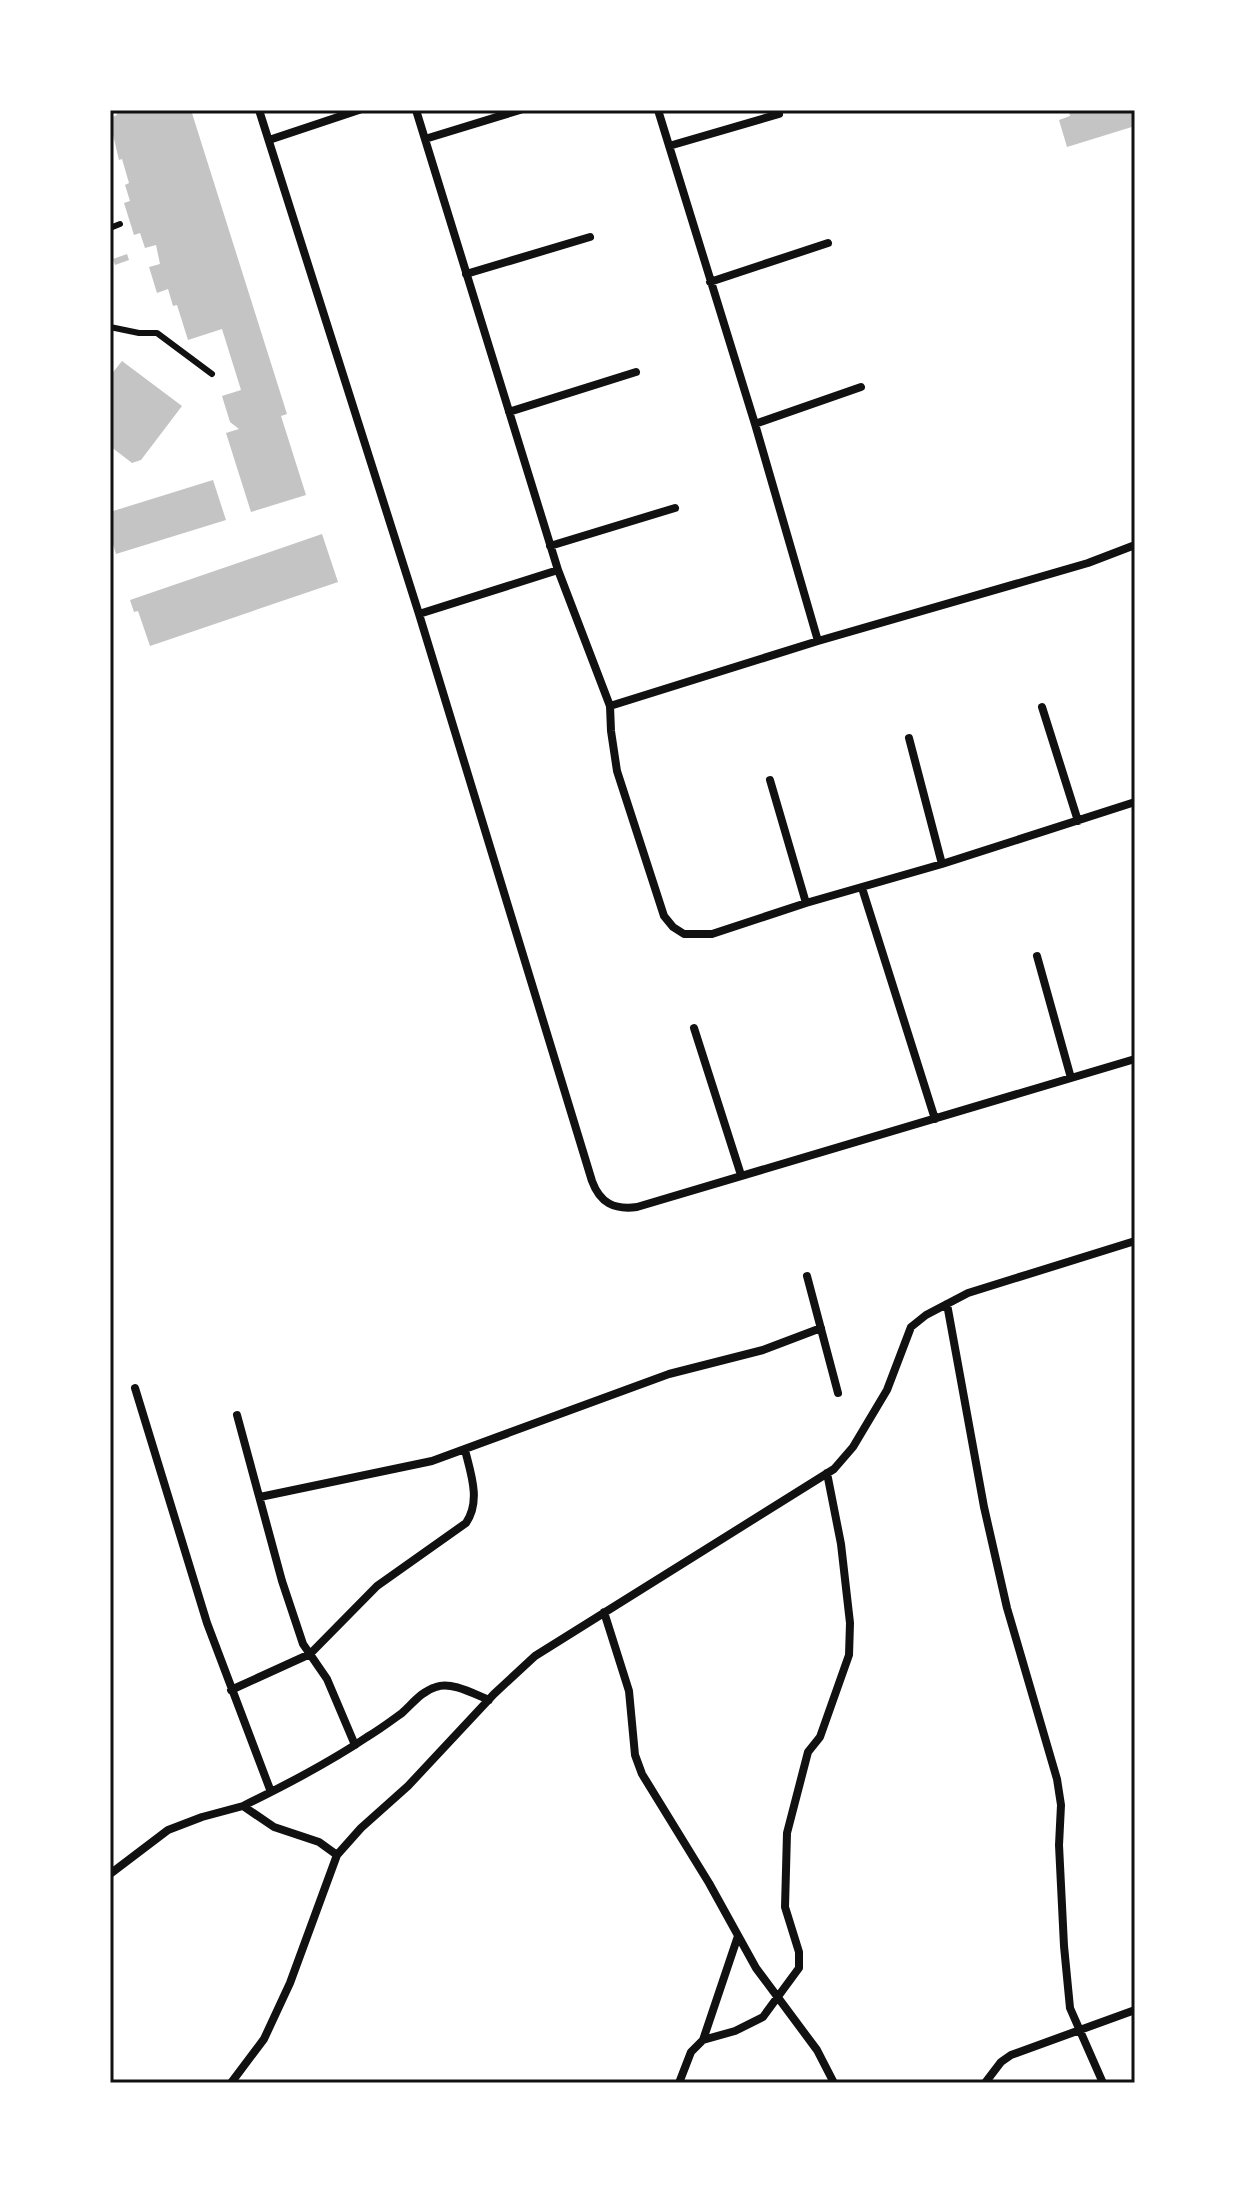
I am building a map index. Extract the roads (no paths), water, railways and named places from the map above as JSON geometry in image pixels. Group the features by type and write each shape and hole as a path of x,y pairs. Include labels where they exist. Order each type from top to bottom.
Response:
{"street":[{"path":"259,110 419,614 596,1190 611,1206 622,1209 637,1207 1135,1059"},
{"path":"269,140 359,110"},
{"path":"416,110 550,546 610,706 611,740 617,771 664,916 673,927 684,934 712,934 1135,802"},
{"path":"425,139 520,110"},
{"path":"658,110 818,641"},
{"path":"669,146 779,114"},
{"path":"466,274 590,237"},
{"path":"710,282 828,243"},
{"path":"509,412 636,372"},
{"path":"755,424 861,387"},
{"path":"550,546 675,508"},
{"path":"610,706 818,641 1088,563 1135,545"},
{"path":"419,614 558,570"},
{"path":"1042,707 1078,821"},
{"path":"909,738 942,864"},
{"path":"770,780 806,903"},
{"path":"862,888 935,1119"},
{"path":"1037,956 1071,1078"},
{"path":"694,1028 741,1175"},
{"path":"231,2083 264,2039 290,1983 337,1855 535,1656 827,1473 853,1447 887,1390 911,1327 968,1293 1135,1241"},
{"path":"807,1276 838,1393"},
{"path":"947,1304 984,1507 1007,1608 1057,1779 1061,1805 1059,1845 1070,2008 1103,2083"},
{"path":"260,1497 432,1461 669,1374 763,1350 821,1328"},
{"path":"135,1388 180,1541 231,1690 271,1792"},
{"path":"237,1415 282,1581 303,1644 327,1679 355,1745"},
{"path":"231,1690 310,1654 377,1586 466,1523 473,1513 475,1502 465,1450"},
{"path":"703,2040 735,2031 763,2017 799,1968 799,1952 785,1907 787,1833 808,1752 820,1737 849,1655 850,1623 841,1544 827,1473"},
{"path":"604,1612 629,1691 635,1755 642,1774 738,1936 778,2000 817,2050 834,2083"},
{"path":"110,1874 168,1830 243,1806 311,1773 402,1713 422,1693 436,1686 463,1690 489,1700"},
{"path":"243,1806 274,1827 319,1842 337,1855"},
{"path":"679,2083 691,2052 703,2040 738,1936"},
{"path":"985,2083 1001,2062 1011,2055 1135,2010"}],"lane":[{"path":"110,228 120,224"},
{"path":"110,327 157,333 212,374"}]}
